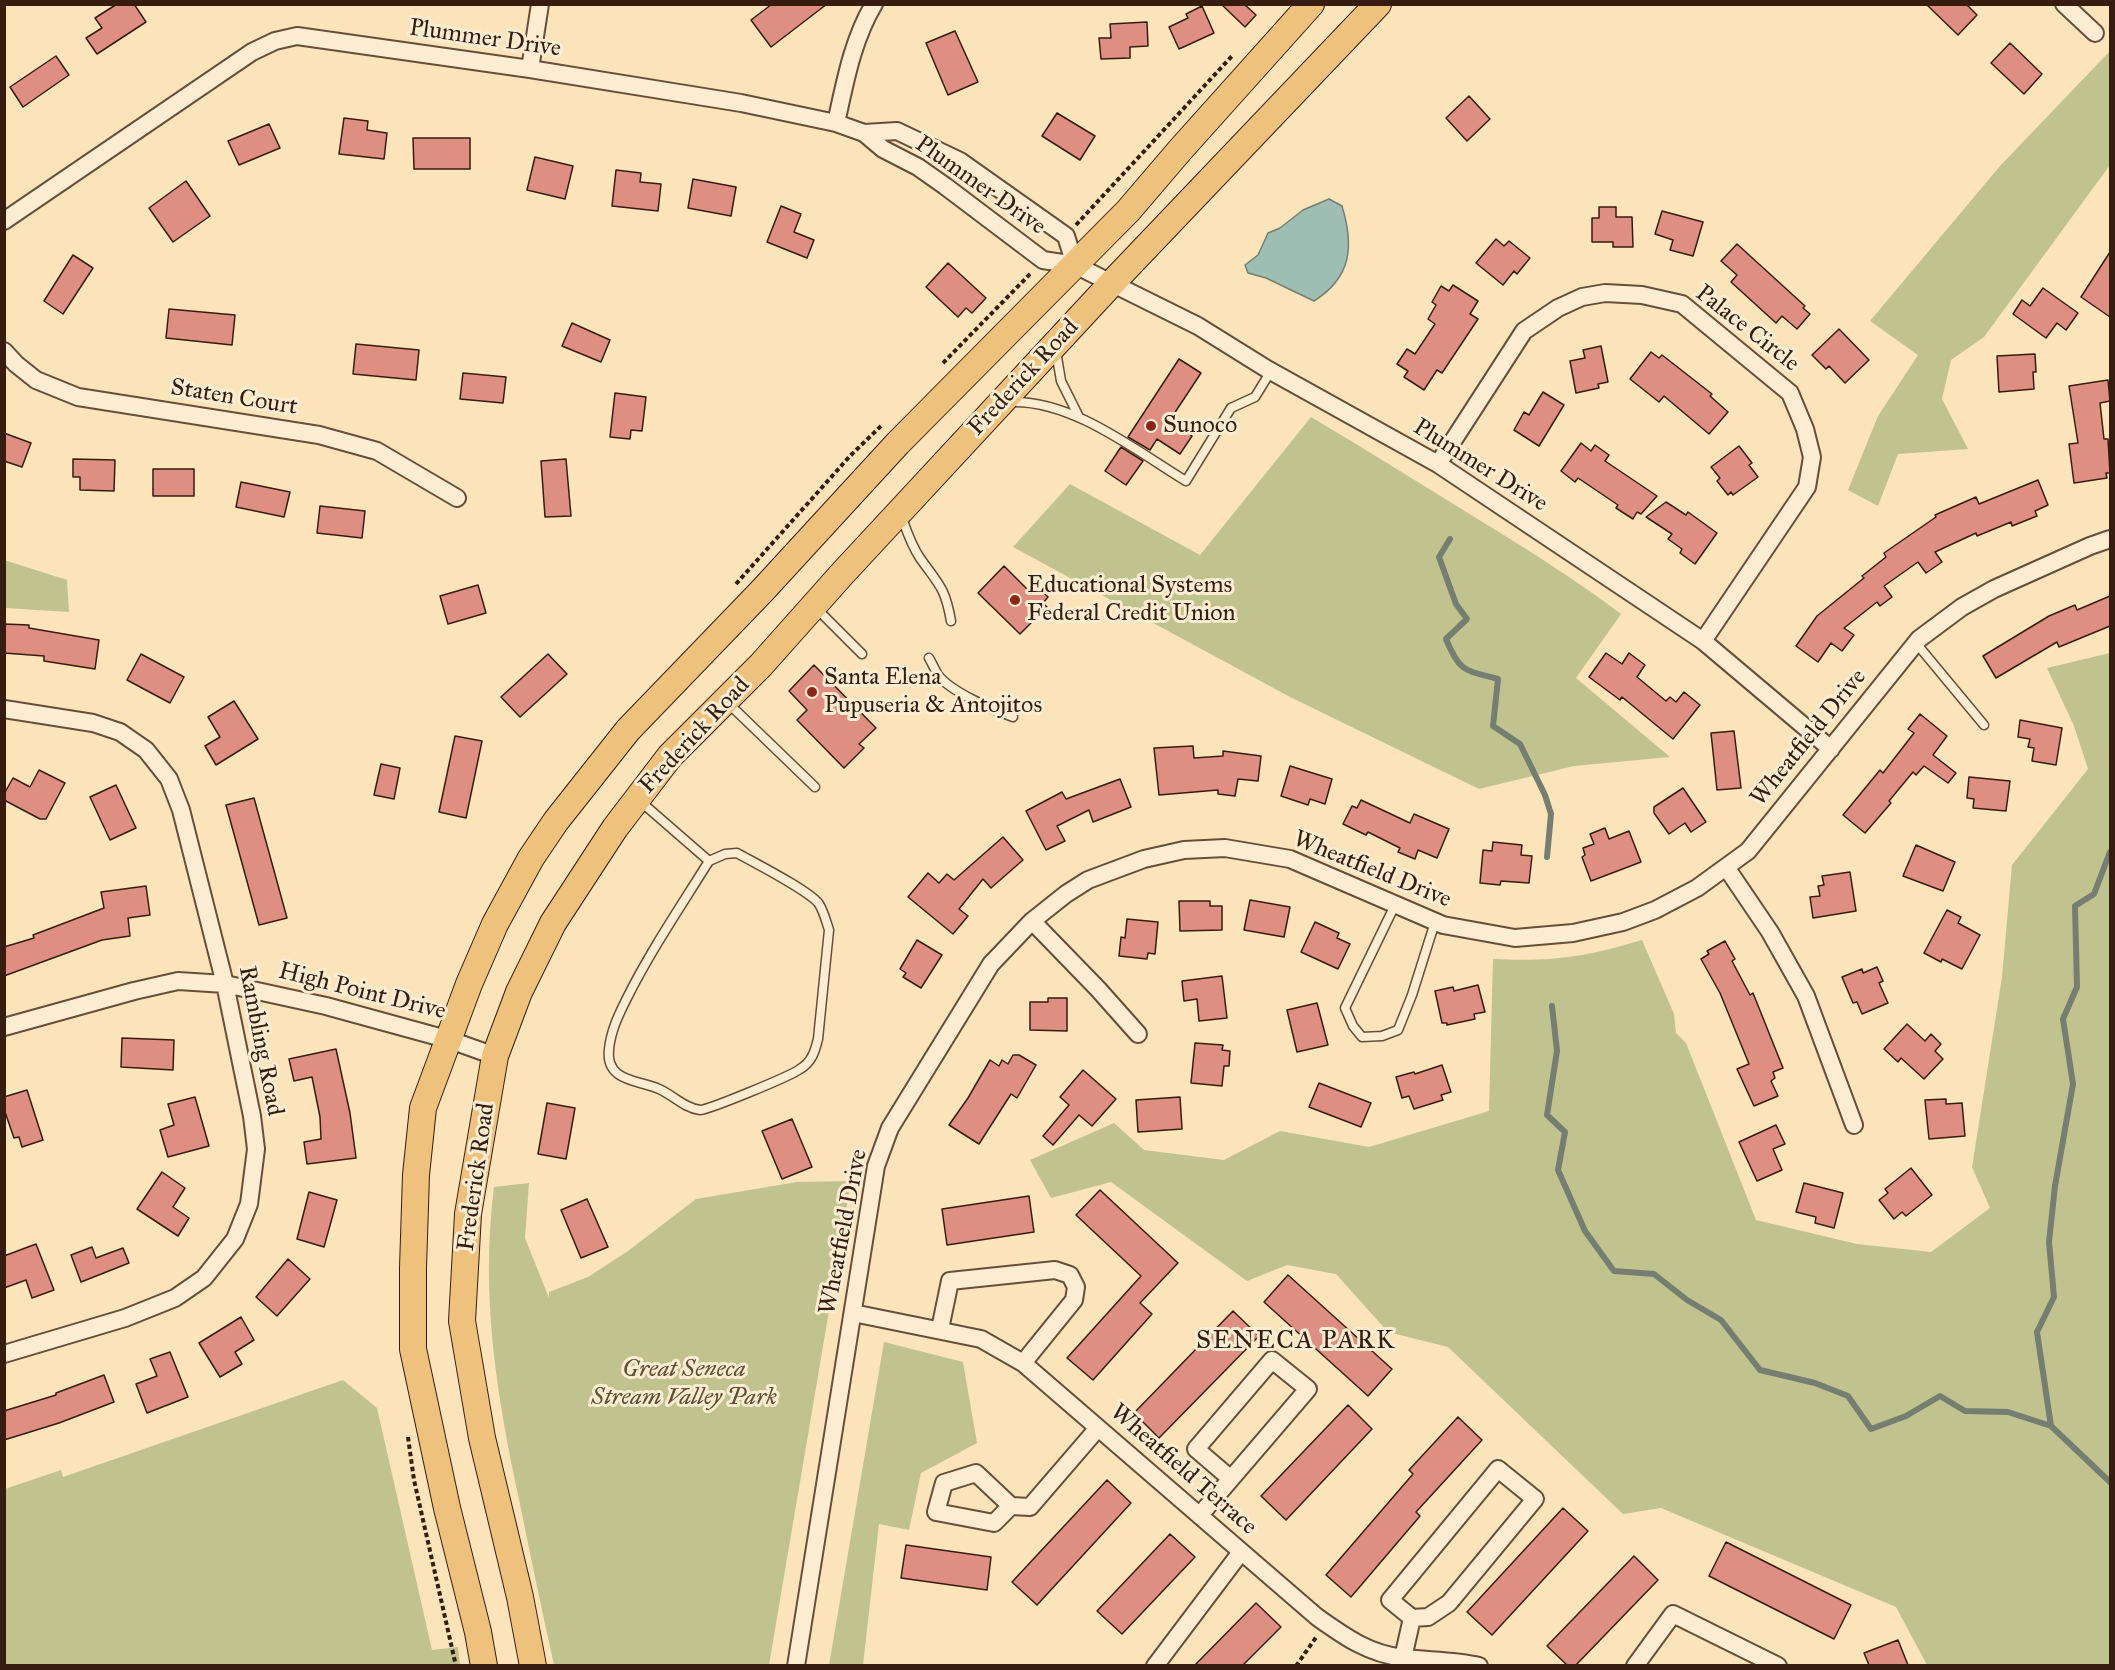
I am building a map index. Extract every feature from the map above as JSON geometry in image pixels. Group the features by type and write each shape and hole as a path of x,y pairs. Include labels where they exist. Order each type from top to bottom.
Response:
{"main road":[{"name":"Frederick Road","path":"484,1665 413,1349 416,1175 423,1108 469,984 495,924 531,858 578,792 628,730 762,591 898,443 1128,211 1311,4"},
{"name":"Frederick Road","path":"532,1665 520,1597 482,1438 462,1321 468,1214 495,1056 519,992 554,923 615,828 670,756 761,665 1112,283 1378,4"}],"street":[{"path":"530,69 540,4"},
{"path":"836,123 849,65 866,18 874,4"},
{"path":"2064,4 2096,33"},
{"name":"Plummer Drive","path":"4,221 252,52 275,41 297,36 530,69 741,103 836,123 864,133 883,150 918,167 1043,260 1075,265 1198,326 1271,371 1438,464 1703,641 1831,749"},
{"name":"Plummer Drive","path":"864,133 897,131 941,151 986,178 1066,236 1075,265"},
{"name":"Palace Circle","path":"1438,464 1524,331 1558,308 1582,297 1605,293 1642,295 1682,304 1790,393 1805,429 1812,456 1807,487 1703,641"},
{"name":"Staten Court","path":"4,351 36,380 78,397 320,435 377,451 457,498"},
{"name":"Wheatfield Drive","path":"796,1665 876,1166 890,1128 991,964 1032,921 1088,880 1144,859 1184,850 1225,849 1290,860 1443,926 1515,938 1573,933 1623,922 1655,910 1697,888 1748,851 1916,643 1962,607 1994,589 2110,539"},
{"name":"Rambling Road","path":"4,709 93,723 120,732 146,750 169,779 182,810 225,984 252,1116 256,1149 249,1204 235,1239 204,1278 175,1298 125,1318 4,1354"},
{"path":"1726,867 1770,933 1806,996 1854,1125"},
{"path":"1032,921 1138,1034"},
{"name":"High Point Drive","path":"4,1027 178,981 225,984 326,1006 450,1040 495,1056"},
{"path":"940,1329 950,1281 1055,1270 1070,1275 1076,1287 1074,1300 1023,1363"},
{"name":"Wheatfield Terrace","path":"852,1313 981,1339 1023,1363 1241,1552 1356,1645 1403,1658 1446,1660 1479,1665"},
{"path":"1200,1515 1231,1479 1308,1389 1272,1360 1196,1449 1231,1479"},
{"path":"1011,1506 1030,1506 1098,1428"},
{"path":"1498,1469 1535,1499 1449,1603 1428,1617 1412,1618 1390,1600 1498,1469"},
{"path":"1155,1665 1241,1552"},
{"path":"1635,1665 1673,1614 1778,1665"},
{"path":"1403,1658 1412,1618"}],"lane":[{"path":"1056,343 1061,381 1079,417"},
{"path":"1000,403 1025,401 1057,408 1079,417 1186,481 1231,408 1255,397 1271,371"},
{"path":"900,512 910,541 947,599 951,621"},
{"path":"813,606 862,654"},
{"path":"1916,643 1984,725"},
{"path":"929,658 939,676 950,685 991,710 1013,717"},
{"path":"725,701 815,787"},
{"path":"637,799 709,861"},
{"path":"737,853 755,863 818,901 830,930 815,1053 800,1069 716,1106 701,1110 687,1106 659,1089 625,1080 612,1068 608,1051 614,1026 639,974 709,861 725,854 737,853"},
{"path":"1395,905 1345,1008 1353,1026 1362,1037 1382,1036 1398,1030 1412,995 1435,922"}],"path":[{"path":"1066,236 1236,52"},
{"path":"939,367 1043,260"},
{"path":"731,589 850,456 882,425"},
{"path":"406,1427 414,1480 456,1665"},
{"path":"1296,1665 1326,1623"}],"green space":[{"path":"2110,51 2110,165 1984,337 1951,360 1942,399 1968,449 1898,454 1878,506 1848,490 1878,416 1918,355 1870,321 2000,166"},
{"path":"1311,417 1531,552 1621,614 1576,678 1670,757 1574,766 1479,789 1290,697 1013,547 1070,484 1200,555"},
{"path":"4,560 67,580 69,612 5,608"},
{"path":"2110,653 2110,1665 1927,1665 1896,1607 1661,1508 1623,1514 1448,1347 1388,1332 1336,1274 1287,1265 1247,1281 1111,1182 1051,1198 1030,1160 1114,1123 1144,1150 1224,1160 1280,1131 1369,1147 1489,1111 1493,959 1533,960 1568,957 1603,951 1642,940 1674,1014 1676,1033 1686,1043 1756,1220 1857,1244 1931,1252 1990,1208 1972,1167 2002,977 2012,865 2088,769 2074,726 2047,668"},
{"name":"Great Seneca Stream Valley Park","path":"851,1181 769,1665 554,1665 504,1425 493,1347 489,1268 494,1187 529,1183 525,1238 549,1298 549,1292 588,1277 628,1251 696,1199 797,1182"},
{"path":"884,1342 963,1362 977,1443 921,1473 909,1530 879,1524 863,1665 829,1665"},
{"path":"343,1380 377,1408 432,1650 458,1647 460,1665 5,1665 5,1489 61,1470 63,1477"}],"water":[{"path":"1329,199 1342,206 1348,234 1348,247 1343,271 1327,292 1314,301 1266,278 1248,273 1245,265 1258,255 1268,233 1280,228 1303,210"}],"building":[{"path":"117,4 134,4 146,22 97,54 86,38 102,28 95,18"},
{"path":"772,4 827,4 771,47 751,20"},
{"path":"1221,4 1244,4 1256,15 1245,27"},
{"path":"1926,4 1966,4 1977,15 1958,35"},
{"path":"1202,6 1214,33 1179,49 1169,27 1188,18 1186,14"},
{"path":"1147,22 1148,46 1130,47 1130,58 1101,59 1099,38 1111,38 1110,24"},
{"path":"955,31 978,82 948,95 926,43"},
{"path":"2010,43 2042,74 2024,94 1991,63"},
{"path":"56,56 69,75 23,107 10,87"},
{"path":"1469,96 1490,119 1467,141 1446,118"},
{"path":"1057,113 1095,136 1080,160 1042,136"},
{"path":"344,118 368,121 367,130 387,133 384,159 339,154"},
{"path":"269,124 280,148 239,165 228,141"},
{"path":"413,138 470,138 470,169 414,169"},
{"path":"535,157 573,166 565,199 527,190"},
{"path":"616,170 641,173 640,182 661,184 658,211 612,206"},
{"path":"693,179 736,187 731,216 688,208"},
{"path":"186,181 210,216 173,242 149,208"},
{"path":"781,206 801,214 794,232 814,240 807,258 767,242"},
{"path":"1599,207 1616,207 1616,217 1632,217 1633,247 1613,247 1613,242 1592,242 1592,218 1599,218"},
{"path":"1662,211 1703,222 1693,256 1670,250 1673,240 1655,234"},
{"path":"1496,239 1504,246 1509,241 1530,258 1517,274 1514,271 1503,285 1476,263"},
{"path":"1737,244 1805,306 1803,308 1810,314 1797,329 1782,316 1776,323 1731,282 1737,275 1721,261"},
{"path":"2110,252 2110,317 2081,297"},
{"path":"73,255 93,268 63,314 44,301"},
{"path":"948,263 986,298 972,313 966,308 958,317 926,287"},
{"path":"1453,285 1478,301 1470,314 1478,319 1442,373 1437,370 1424,390 1404,377 1408,371 1397,364 1407,349 1415,354 1435,324 1428,319 1436,305 1432,302 1441,286 1449,291"},
{"path":"2043,288 2078,313 2066,330 2057,323 2046,338 2013,314 2022,300 2030,306"},
{"path":"169,309 235,315 232,345 166,338"},
{"path":"572,323 610,340 601,362 562,346"},
{"path":"1839,329 1869,360 1845,383 1829,366 1826,369 1812,355"},
{"path":"356,344 419,350 416,380 353,374"},
{"path":"1601,346 1608,382 1598,384 1599,388 1576,393 1570,361 1585,358 1583,350"},
{"path":"1651,352 1659,358 1662,355 1712,394 1710,396 1728,412 1709,434 1664,396 1659,402 1630,379"},
{"path":"2035,354 2034,389 1999,392 1997,356"},
{"path":"1179,359 1201,373 1170,420 1192,436 1180,454 1157,439 1150,450 1128,437"},
{"path":"463,373 506,377 503,403 460,399"},
{"path":"2108,380 2110,401 2100,403 2104,439 2108,439 2110,473 2106,473 2107,478 2074,483 2069,444 2078,443 2069,386"},
{"path":"1543,392 1564,405 1539,446 1514,430 1524,412 1529,415"},
{"path":"615,393 646,397 642,431 631,430 630,439 610,437"},
{"path":"4,433 31,443 22,467 4,461"},
{"path":"1581,443 1591,451 1595,445 1609,455 1605,461 1657,496 1641,514 1637,512 1633,519 1616,508 1618,505 1578,478 1575,482 1561,471"},
{"path":"1739,446 1752,463 1749,465 1758,477 1733,495 1731,492 1728,495 1717,481 1720,478 1711,467"},
{"path":"1121,447 1143,461 1126,485 1105,471"},
{"path":"73,459 115,460 114,491 80,490 80,477 73,477"},
{"path":"566,459 571,516 545,517 541,461"},
{"path":"153,469 194,469 194,496 153,496"},
{"path":"2038,480 2048,505 2035,511 2037,516 2012,526 2011,522 1977,536 1976,533 1935,552 1942,562 1926,573 1918,562 1884,586 1892,597 1880,606 1877,602 1844,628 1854,635 1842,651 1831,643 1818,662 1796,646 1817,616 1864,578 1862,576 1886,557 1884,553 1936,517 1935,515 1976,497 1979,504"},
{"path":"241,482 290,492 284,517 236,507"},
{"path":"1666,502 1686,515 1688,512 1717,533 1695,564 1680,553 1682,549 1668,539 1672,534 1646,517"},
{"path":"320,506 365,511 362,538 317,533"},
{"name":"Educational Systems Federal Credit Union","path":"1004,566 1029,591 1036,585 1048,597 1043,603 1047,607 1020,634 978,593"},
{"path":"478,585 486,613 448,624 440,596"},
{"path":"2110,596 2110,626 2059,647 2057,642 1996,678 1983,656 2049,616 2075,605 2077,610"},
{"path":"4,624 29,625 29,628 99,640 95,669 44,661 44,656 4,653"},
{"path":"1606,653 1622,664 1629,653 1645,665 1637,677 1666,701 1670,697 1676,702 1684,692 1700,705 1673,739 1622,697 1620,700 1589,677"},
{"path":"141,654 184,677 170,703 127,680"},
{"path":"548,654 567,674 520,717 501,697"},
{"path":"814,665 876,728 859,744 864,748 844,768 797,720 807,710 789,691"},
{"path":"234,701 258,739 216,765 205,746 220,737 208,717"},
{"path":"1920,714 1947,736 1933,755 1956,773 1948,783 1924,766 1916,775 1913,772 1889,801 1891,803 1865,833 1843,815 1880,770 1883,773 1914,733 1908,729"},
{"path":"2020,720 2062,728 2056,765 2032,761 2034,748 2028,747 2030,739 2018,737"},
{"path":"1734,731 1741,788 1717,790 1711,733"},
{"path":"455,736 482,741 466,818 439,812"},
{"path":"1193,746 1194,758 1223,756 1223,751 1261,756 1258,781 1238,779 1235,796 1218,794 1218,790 1159,795 1154,748"},
{"path":"381,764 400,768 394,799 374,795"},
{"path":"1290,766 1332,779 1325,804 1310,799 1308,805 1281,796"},
{"path":"39,770 65,783 46,819 40,819 4,800 4,794 13,778 30,787"},
{"path":"1969,777 2010,781 2006,811 1973,808 1974,799 1967,798"},
{"path":"1120,779 1131,807 1093,822 1089,810 1057,826 1065,841 1046,850 1026,811 1062,792 1066,799"},
{"path":"116,785 136,828 110,840 90,797"},
{"path":"1683,788 1706,822 1691,832 1685,823 1669,834 1654,813 1654,807"},
{"path":"254,798 287,918 259,925 226,805"},
{"path":"1361,800 1410,823 1414,814 1449,829 1437,858 1418,850 1415,859 1398,852 1400,848 1368,832 1366,835 1343,824 1352,806 1357,808"},
{"path":"1605,828 1609,839 1629,831 1641,862 1591,881 1582,857 1585,855 1583,848 1594,844 1590,834"},
{"path":"1003,837 1023,860 991,888 983,879 959,909 968,916 953,934 908,897 928,873 939,883 947,874 954,880"},
{"path":"1493,842 1522,845 1521,855 1532,856 1529,883 1501,881 1500,885 1480,883 1483,850 1492,851"},
{"path":"1916,845 1955,862 1943,891 1903,876"},
{"path":"1850,872 1856,911 1813,918 1810,897 1820,896 1818,886 1824,885 1822,876"},
{"path":"146,886 150,915 128,918 130,936 102,940 4,976 4,947 34,938 33,935 104,908 101,892"},
{"path":"1250,900 1290,907 1284,937 1244,930"},
{"path":"1179,901 1210,901 1210,906 1222,906 1222,930 1180,931"},
{"path":"1947,910 1961,917 1958,923 1980,935 1962,969 1924,953"},
{"path":"1127,919 1158,922 1155,954 1148,953 1147,959 1119,956 1121,937 1125,938"},
{"path":"1315,922 1339,933 1337,938 1350,944 1338,969 1301,952"},
{"path":"917,940 942,955 921,988 903,977 906,973 900,969"},
{"path":"1725,941 1735,959 1732,961 1750,995 1753,993 1783,1068 1773,1072 1775,1078 1771,1081 1778,1096 1754,1106 1737,1069 1749,1064 1720,993 1701,959 1709,954 1707,951"},
{"path":"1877,967 1883,981 1879,983 1888,1003 1862,1014 1857,1002 1853,1003 1842,977 1862,969 1863,973"},
{"path":"1222,976 1227,1018 1199,1021 1197,999 1184,1001 1182,981"},
{"path":"1478,985 1485,1012 1474,1014 1475,1019 1447,1025 1447,1023 1442,1023 1435,991 1453,987 1454,991"},
{"path":"1048,998 1067,998 1067,1031 1030,1030 1030,1002 1048,1002"},
{"path":"1317,1003 1328,1045 1297,1052 1287,1010"},
{"path":"1907,1024 1925,1041 1931,1034 1941,1044 1935,1051 1943,1059 1924,1079 1901,1058 1898,1062 1884,1049"},
{"path":"122,1038 174,1040 173,1070 121,1067"},
{"path":"1195,1043 1223,1045 1222,1050 1230,1051 1229,1066 1224,1066 1222,1086 1191,1083"},
{"path":"336,1049 350,1113 356,1158 307,1164 304,1142 321,1139 320,1117 312,1077 294,1081 289,1059"},
{"path":"1013,1055 1019,1055 1036,1065 1017,1098 1011,1094 979,1144 949,1125 990,1060 999,1066 1002,1060 1008,1064"},
{"path":"1442,1065 1451,1092 1441,1095 1443,1100 1414,1109 1409,1096 1402,1098 1396,1077 1414,1072 1415,1074"},
{"path":"1083,1070 1116,1099 1092,1126 1079,1115 1053,1145 1043,1136 1069,1105 1060,1097"},
{"path":"1319,1083 1371,1103 1361,1127 1309,1107"},
{"path":"27,1090 43,1140 22,1147 19,1137 14,1138 4,1109 4,1097"},
{"path":"195,1097 209,1146 168,1157 160,1130 174,1125 168,1104"},
{"path":"1180,1097 1182,1129 1138,1132 1136,1100"},
{"path":"1946,1099 1946,1104 1962,1103 1965,1136 1929,1139 1925,1100"},
{"path":"547,1103 575,1108 566,1159 538,1154"},
{"path":"792,1119 812,1167 782,1179 762,1131"},
{"path":"1776,1125 1785,1144 1773,1149 1782,1170 1757,1181 1739,1142"},
{"path":"1911,1168 1932,1195 1906,1216 1902,1212 1894,1219 1879,1200 1888,1193 1885,1189"},
{"path":"162,1172 185,1188 173,1207 189,1218 178,1236 137,1209"},
{"path":"1804,1183 1843,1193 1834,1228 1815,1223 1816,1217 1796,1212"},
{"path":"1100,1190 1178,1263 1140,1303 1152,1314 1093,1380 1067,1358 1141,1276 1076,1215"},
{"path":"309,1192 337,1200 324,1247 297,1239"},
{"path":"1029,1196 1034,1232 947,1245 942,1209"},
{"path":"587,1199 608,1247 581,1258 561,1210"},
{"path":"36,1244 54,1290 32,1298 26,1280 4,1288 4,1256"},
{"path":"92,1247 96,1258 123,1248 129,1263 81,1282 71,1255"},
{"path":"288,1259 310,1279 277,1316 256,1297"},
{"path":"1288,1275 1392,1369 1368,1396 1264,1302"},
{"path":"1233,1311 1259,1336 1159,1438 1134,1413"},
{"path":"241,1317 254,1340 235,1352 242,1364 220,1377 199,1343"},
{"path":"170,1352 188,1397 147,1413 136,1384 157,1376 150,1359"},
{"path":"104,1375 114,1402 59,1423 4,1440 4,1411 56,1395 56,1393"},
{"path":"1348,1405 1372,1429 1286,1520 1261,1496"},
{"path":"1458,1417 1482,1440 1416,1512 1420,1516 1351,1597 1326,1575 1413,1474 1409,1470"},
{"path":"1107,1480 1131,1503 1037,1605 1012,1582"},
{"path":"1563,1508 1588,1531 1492,1635 1467,1612"},
{"path":"1170,1534 1195,1557 1122,1634 1097,1611"},
{"path":"1726,1542 1851,1605 1834,1639 1709,1576"},
{"path":"906,1545 991,1557 987,1590 901,1578"},
{"path":"1634,1556 1658,1580 1576,1665 1567,1665 1547,1646"},
{"path":"1256,1603 1281,1627 1243,1665 1195,1665"},
{"path":"1898,1640 1908,1665 1869,1665 1864,1653"}],"waterway":[{"path":"1450,539 1439,557 1456,604 1467,619 1446,639 1455,658 1465,668 1498,679 1493,726 1520,744 1545,795 1551,814 1547,857"},
{"path":"2110,852 2094,894 2075,906 2077,987 2063,1019 2073,1084 2055,1186 2049,1242 2054,1297 2037,1332 2051,1426 2110,1482"},
{"path":"1552,1006 1557,1051 1547,1115 1565,1132 1558,1170 1585,1231 1614,1271 1654,1274 1687,1300 1721,1320 1760,1370 1815,1383 1848,1396 1871,1429 1906,1416 1940,1396 1965,1411 2008,1412 2051,1426"}],"place":[{"name":"Sunoco","path":"1151,426"},
{"name":"Educational Systems Federal Credit Union","path":"1015,600"},
{"name":"Santa Elena Pupuseria & Antojitos","path":"812,692"}],"district":[{"name":"SENECA PARK","path":"1296,1342"}]}
